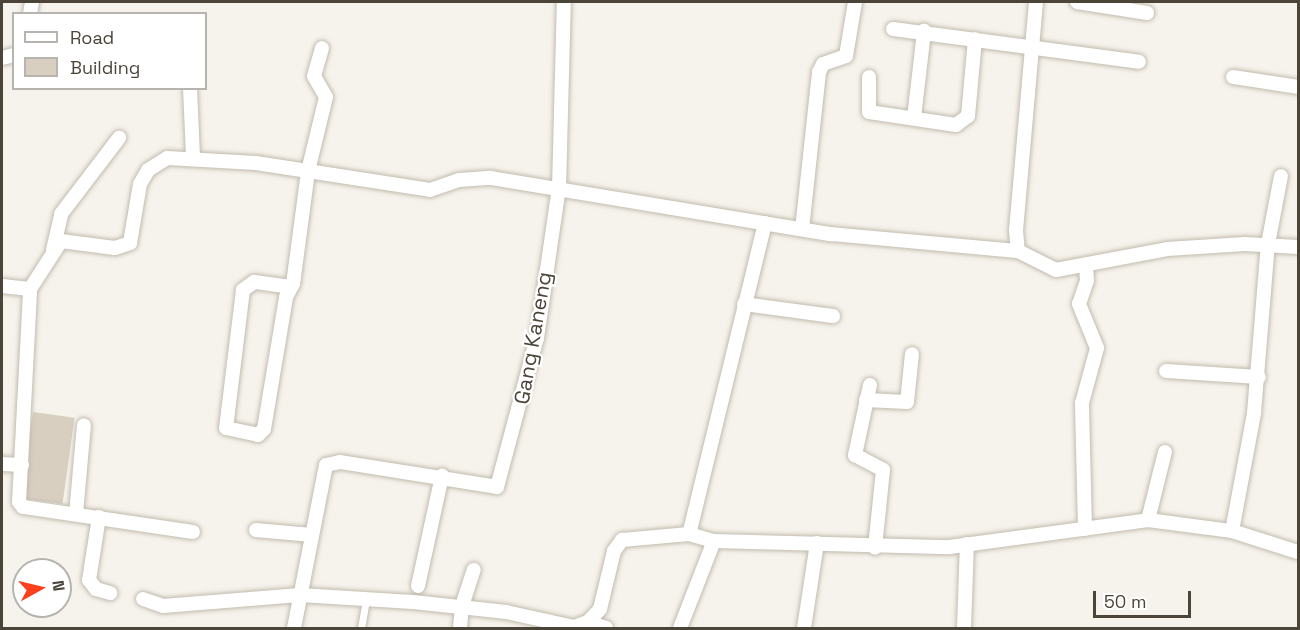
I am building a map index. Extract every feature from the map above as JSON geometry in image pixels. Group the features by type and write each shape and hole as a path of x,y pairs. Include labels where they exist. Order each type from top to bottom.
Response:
{"street":[{"name":"Gang Kaneng","path":"442,476 497,487 537,338 560,188 564,2"},
{"path":"802,229 819,72 823,64 846,56 855,2"},
{"path":"1018,251 1016,230 1029,45 1036,2"},
{"path":"1077,2 1147,13"},
{"path":"893,29 1029,45 1138,62"},
{"path":"914,118 924,31"},
{"path":"869,77 869,112 956,125 964,121 975,39"},
{"path":"291,287 254,282 243,290 226,428 262,434 286,297 291,287 308,171 326,97 314,76 322,48"},
{"path":"1233,77 1299,87"},
{"path":"190,90 193,157"},
{"path":"119,138 61,214 52,250 30,289 21,506 193,532"},
{"path":"52,250 66,240 115,248 126,246 135,227 140,184 147,170 167,158 193,157 308,171 430,190 459,180 491,178 802,229 1018,251 1056,270 1167,249 1268,244 1299,247"},
{"path":"1232,531 1259,376 1268,244 1281,176"},
{"path":"689,534 765,223"},
{"path":"1085,529 1082,403 1097,348 1079,304 1087,281 1086,265"},
{"path":"2,286 30,289"},
{"path":"744,304 833,316"},
{"path":"866,400 907,402 912,354"},
{"path":"1166,371 1259,376"},
{"path":"870,386 855,455 883,470 875,548"},
{"path":"75,514 84,425"},
{"path":"1148,520 1165,452"},
{"path":"294,628 326,465 340,462 442,476 418,586"},
{"path":"2,464 22,465"},
{"path":"99,517 89,580 96,589 110,593"},
{"path":"143,599 163,606 183,606 248,597 300,596 462,606 558,627 574,627 588,622 600,609 619,543 689,534 714,541 817,543 875,548 967,544 1148,520 1232,531 1299,552"},
{"path":"256,530 312,535"},
{"path":"680,628 714,541"},
{"path":"804,628 817,543"},
{"path":"964,628 967,544"},
{"path":"460,628 462,606 474,570"},
{"path":"588,622 606,628"}],"lane":[{"path":"361,628 366,601"}],"building":[{"path":"33,412 75,418 62,504 21,498"}]}
